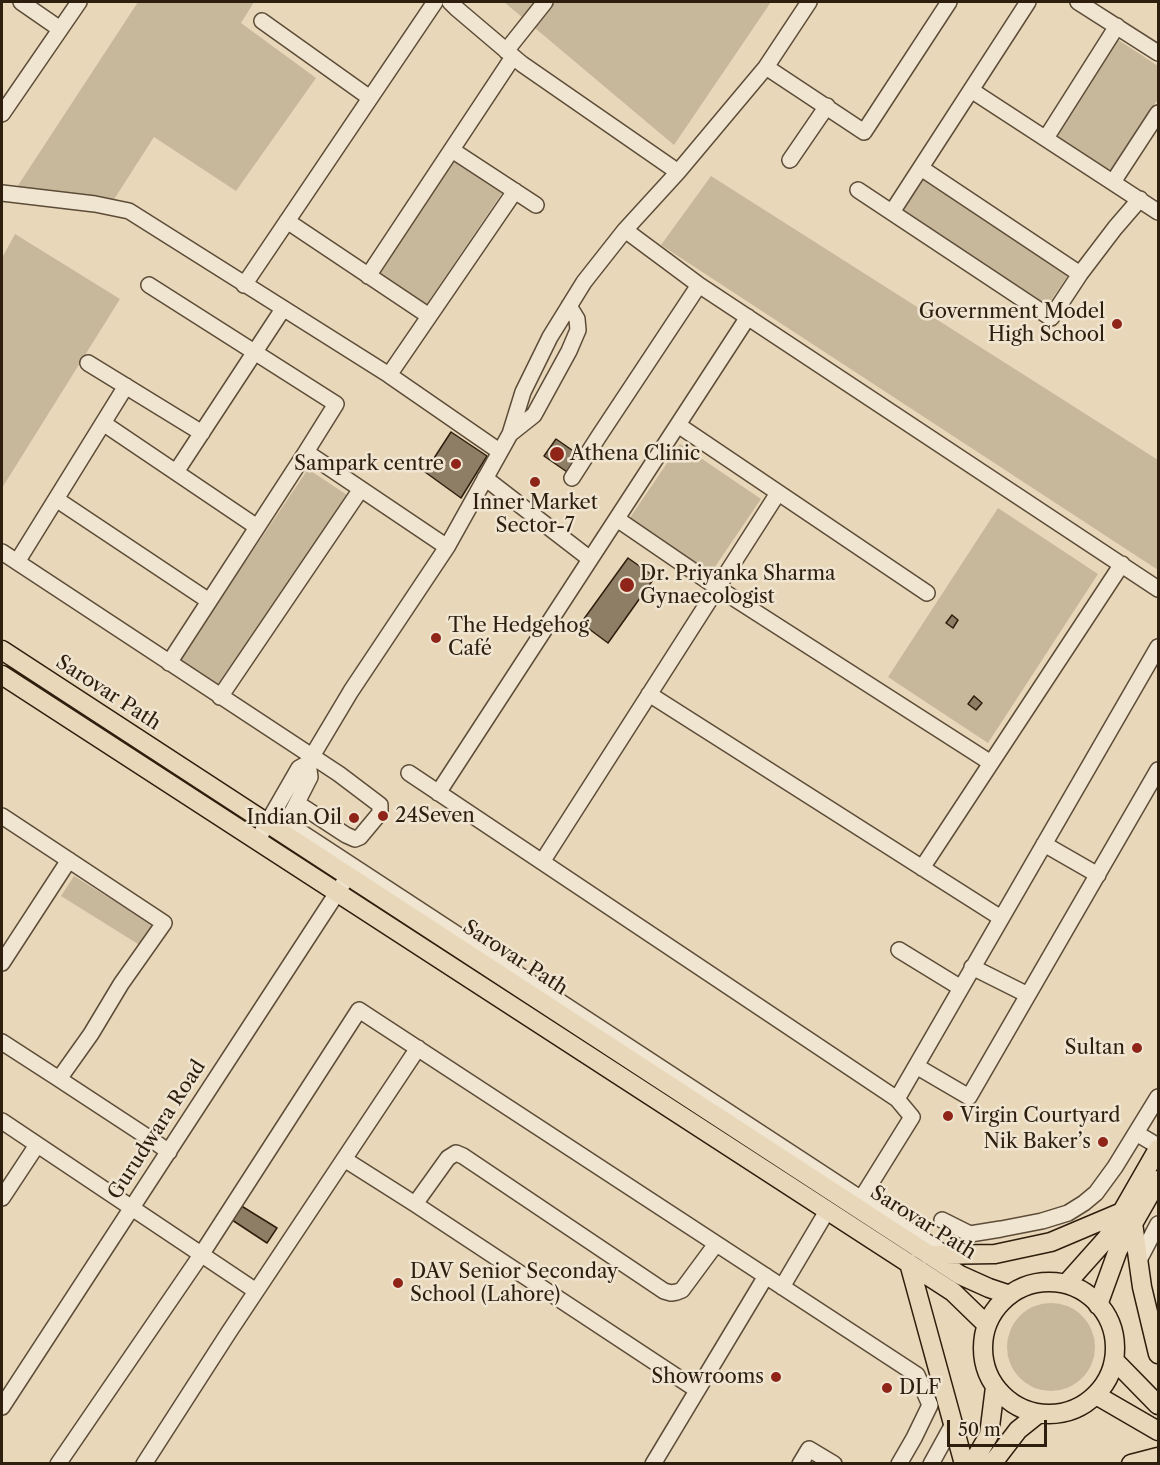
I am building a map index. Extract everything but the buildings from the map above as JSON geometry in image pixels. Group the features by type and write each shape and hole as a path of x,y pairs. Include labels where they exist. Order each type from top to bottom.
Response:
{"main road":[{"name":"Sarovar Path","path":"2,650 279,826 348,876 938,1255 960,1275 1010,1295"},
{"name":"Sarovar Path","path":"2,675 953,1292 987,1325"},
{"path":"1098,1305 1127,1218 1158,1148"},
{"path":"1066,1284 1127,1218 1158,1180"},
{"path":"938,1255 995,1254 1051,1242 1127,1218"},
{"path":"1127,1218 1158,1354"},
{"path":"909,1263 964,1464"},
{"path":"1039,1282 1066,1284 1091,1297 1106,1314 1115,1340 1114,1360 1112,1369 1096,1395 1077,1408 1049,1415 1023,1409 1007,1399 995,1387 985,1365 984,1335 999,1305 1010,1295 1039,1282"},
{"path":"1114,1360 1158,1405"},
{"path":"972,1464 989,1435 995,1387"},
{"path":"1096,1395 1158,1431"},
{"path":"992,1464 1018,1430 1038,1414"},
{"path":"1131,1464 1158,1457"}],"street":[{"path":"21,2 60,28"},
{"path":"2,111 79,2"},
{"path":"244,285 435,2"},
{"path":"450,2 510,54 678,172"},
{"path":"368,276 452,150 510,54 545,2"},
{"path":"279,826 299,768 310,759 351,691 447,547 510,434 523,392 550,337 584,282 766,67 809,2"},
{"path":"766,67 864,132 950,2"},
{"path":"892,212 1028,2"},
{"path":"1078,2 1158,53"},
{"path":"262,21 370,98"},
{"path":"1046,138 1117,26"},
{"path":"971,90 1158,212"},
{"path":"790,160 827,106"},
{"path":"1113,182 1158,113"},
{"path":"452,150 536,205"},
{"path":"921,168 1080,274"},
{"path":"858,190 1051,318 1080,274 1140,199"},
{"path":"389,375 515,191"},
{"path":"2,193 95,204 129,211 389,375 499,451"},
{"path":"287,221 429,316"},
{"path":"626,230 699,285 1158,589"},
{"path":"149,285 336,404 169,663"},
{"path":"572,478 699,285"},
{"path":"510,434 534,415 569,351 578,330 577,319 569,306"},
{"path":"176,472 283,309"},
{"path":"438,793 748,317"},
{"path":"88,363 202,432"},
{"path":"17,562 126,386"},
{"path":"103,423 257,527"},
{"path":"678,425 927,593"},
{"path":"306,452 447,547"},
{"path":"485,478 590,559"},
{"path":"220,697 361,489"},
{"path":"542,862 778,493"},
{"path":"56,499 209,602"},
{"path":"616,519 718,588 991,763"},
{"path":"2,552 372,799 380,806 380,813 360,837 355,839 297,803"},
{"path":"922,868 1122,564"},
{"path":"897,1099 1158,647"},
{"path":"649,694 1001,918"},
{"path":"264,845 297,803 310,777 310,759"},
{"path":"916,1066 969,1097 1158,770"},
{"path":"409,773 897,1099 912,1117 861,1199"},
{"path":"2,816 164,923 59,1079"},
{"path":"279,826 861,1199 874,1214"},
{"path":"1044,844 1098,875"},
{"path":"2,963 69,860"},
{"name":"Gurudwara Road","path":"2,1407 348,876"},
{"path":"899,950 961,988"},
{"path":"972,967 1028,995"},
{"path":"58,1464 201,1255 359,1010 917,1375 930,1405 900,1464"},
{"path":"2,1041 169,1152"},
{"path":"144,1464 418,1048"},
{"path":"942,1220 970,1234 1042,1221 1068,1213 1096,1193 1115,1167 1158,1097"},
{"path":"2,1121 256,1291"},
{"path":"1136,1133 1158,1148"},
{"path":"2,1198 37,1145"},
{"path":"415,1204 448,1158 456,1153 464,1156 664,1291 671,1293 682,1290 716,1244"},
{"path":"344,1160 415,1204 697,1390"},
{"path":"782,1287 827,1211"},
{"path":"1138,1262 1158,1224"},
{"path":"653,1464 766,1276"},
{"path":"931,1464 953,1424"},
{"path":"800,1464 808,1449 834,1464"}],"shaded area":[{"path":"138,2 254,2 241,23 316,78 236,191 154,137 113,201 17,187"},
{"path":"504,2 771,2 674,145"},
{"path":"1117,39 1158,66 1158,99 1111,172 1055,135"},
{"path":"454,160 502,193 426,305 378,272"},
{"path":"711,176 1158,460 1158,570 661,245"},
{"path":"922,178 1068,275 1046,308 900,211"},
{"path":"15,234 120,299 2,488 2,258"},
{"path":"680,444 761,499 706,580 625,525"},
{"path":"308,469 347,495 219,687 179,660"},
{"path":"998,508 1098,574 988,743 888,677"},
{"path":"74,876 159,929 146,949 61,896"},
{"path":"1051,1303 1068,1307 1082,1316 1091,1330 1095,1347 1091,1364 1082,1378 1068,1387 1051,1391 1034,1387 1020,1378 1011,1364 1007,1347 1011,1330 1020,1316 1034,1307"}],"place":[{"name":"Government Model High School","path":"1117,324"},
{"name":"Athena Clinic","path":"557,454"},
{"name":"Sampark centre","path":"456,464"},
{"name":"Inner Market Sector-7","path":"535,482"},
{"name":"Dr. Priyanka Sharma Gynaecologist","path":"627,585"},
{"name":"The Hedgehog Café","path":"436,638"},
{"name":"24Seven","path":"383,816"},
{"name":"Indian Oil","path":"354,818"},
{"name":"Sultan","path":"1137,1048"},
{"name":"Virgin Courtyard","path":"948,1116"},
{"name":"Nik Baker’s","path":"1103,1142"},
{"name":"DAV Senior Seconday School (Lahore)","path":"398,1283"},
{"name":"Showrooms","path":"776,1377"},
{"name":"DLF","path":"887,1388"}]}
